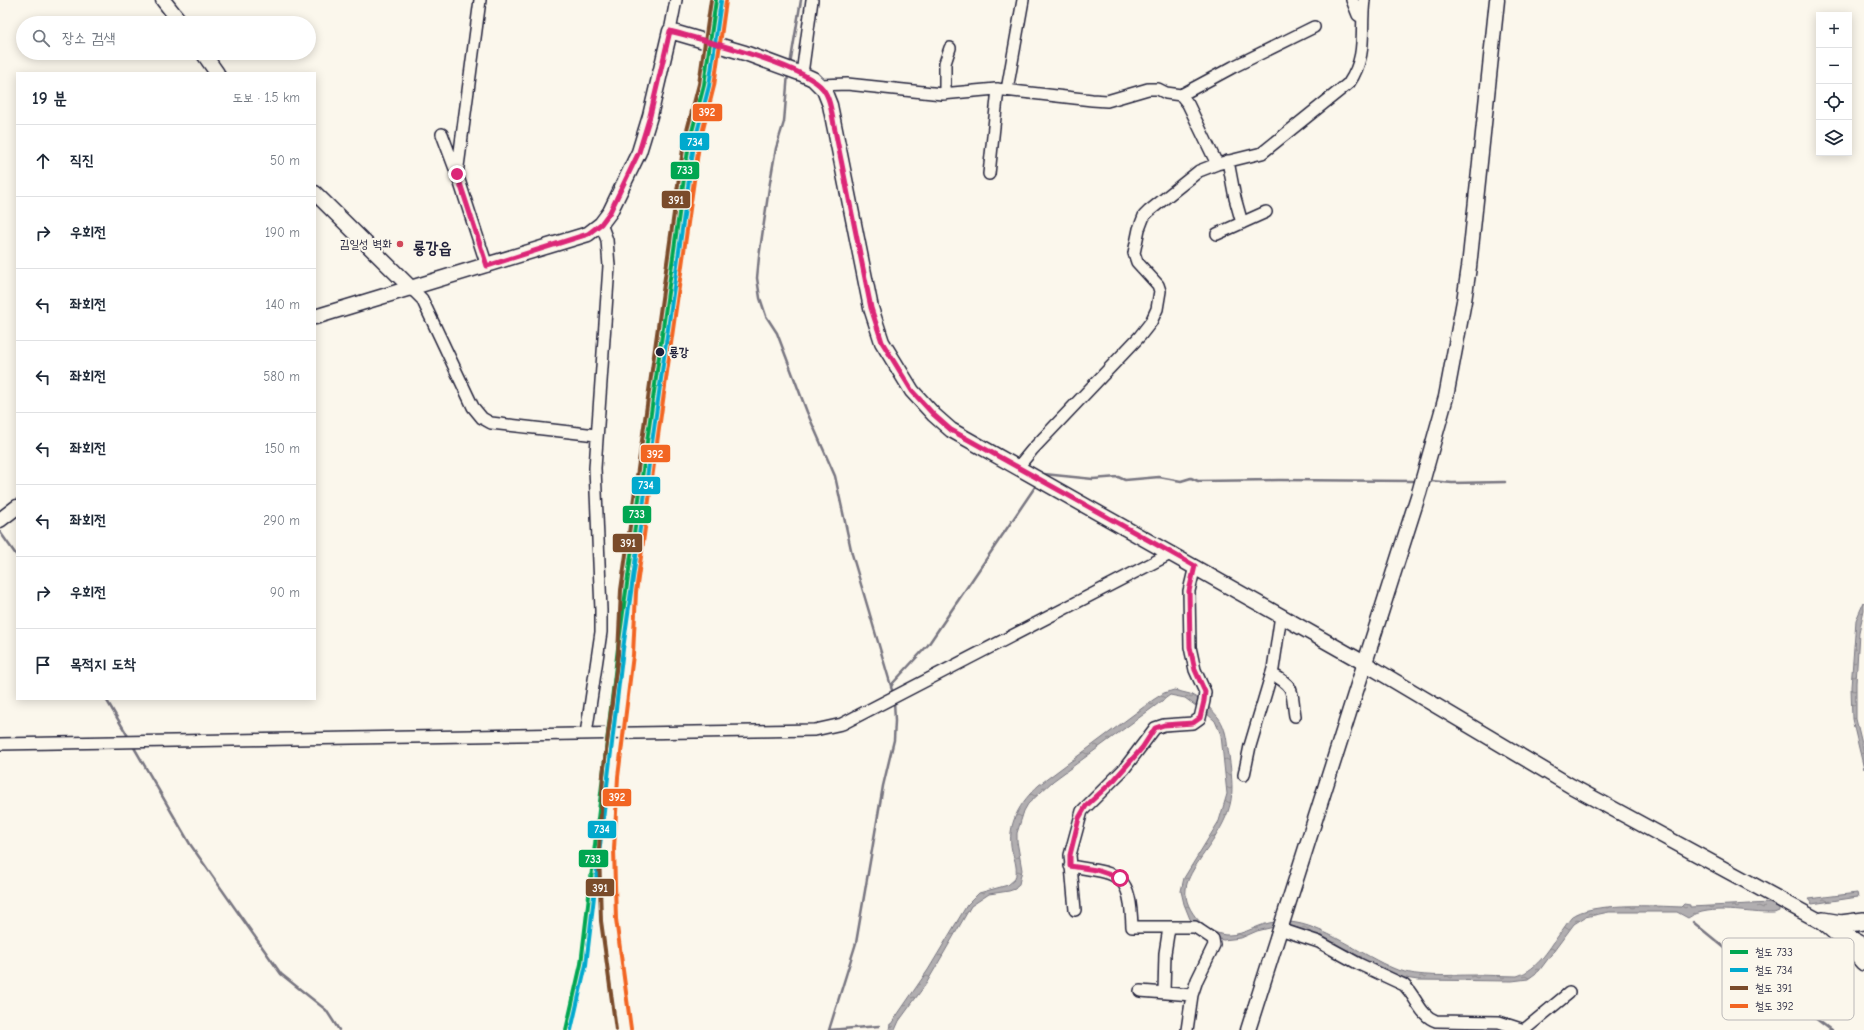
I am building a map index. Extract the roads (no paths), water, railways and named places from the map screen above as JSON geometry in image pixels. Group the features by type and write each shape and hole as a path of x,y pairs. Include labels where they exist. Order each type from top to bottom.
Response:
{"highway":[{"path":"1823,921 1841,924 1864,921"},
{"path":"1823,921 1843,938"},
{"path":"1854,950 1864,962"}],"main road":[{"path":"163,0 176,16"},
{"path":"1248,1030 1366,664 1446,397 1464,301 1473,232 1497,0"},
{"path":"316,317 412,289 588,234 601,224 610,212 639,152 650,116 670,31 745,53 793,70 813,79 824,90 830,105 871,308 882,342 912,391 934,415 951,430 1281,615 1571,786 1852,938"},
{"path":"208,60 216,72"},
{"path":"316,194 412,289"},
{"path":"0,520 16,508"},
{"path":"1854,939 1864,945"}],"street":[{"path":"457,174 480,0"},
{"path":"670,31 676,0"},
{"path":"793,70 812,0"},
{"path":"989,174 1003,90 1023,0"},
{"path":"1352,0 1358,15 1361,17"},
{"path":"1018,467 1140,336 1151,322 1157,309 1160,291 1158,284 1137,262 1134,253 1139,229 1144,216 1157,202 1191,177 1217,164 1262,153 1348,83 1357,69 1361,57 1363,44 1361,17 1364,0"},
{"path":"818,85 847,84 945,94 1003,90 1107,101 1148,89 1158,89 1166,93 1181,95 1314,27"},
{"path":"945,94 945,63 950,48"},
{"path":"1181,95 1188,104 1217,164"},
{"path":"442,134 457,174 487,266"},
{"path":"1228,161 1235,198 1242,223"},
{"path":"1217,234 1266,212"},
{"path":"586,734 601,632 595,506 596,435 609,266 607,240 601,224"},
{"path":"412,289 422,299 473,407 482,418 491,423 596,435"},
{"path":"0,744 157,740 815,730 842,724 1172,553"},
{"path":"1075,910 1070,855 1079,818 1086,806 1119,774 1155,728 1164,725 1193,723 1200,718 1205,692 1195,670 1190,647 1189,591 1195,566"},
{"path":"1244,775 1250,746 1272,674 1281,615"},
{"path":"1272,674 1288,683 1291,687 1295,716"},
{"path":"1070,866 1110,874 1120,878 1124,882 1132,906 1132,927 1195,927 1213,939 1215,942 1192,994 1187,1030"},
{"path":"1281,924 1404,985 1409,989 1429,1019 1436,1021 1499,1022 1524,1030 1569,993"},
{"path":"1164,992 1166,970 1165,953 1169,928"},
{"path":"1140,991 1192,994"}],"water":[{"path":"1864,602 1864,610 1859,632 1856,683 1856,719 1864,752 1864,769 1852,719 1851,687 1856,620"},
{"path":"1174,690 1190,694 1202,701 1200,709 1185,698 1170,695 1053,781 1028,804 1024,811 1017,833 1022,870 1019,884 1015,889 1009,891 989,894 971,906 926,984 899,1021 895,1030 889,1030 890,1024 928,970 967,905 979,893 1008,885 1015,879 1016,868 1012,851 1011,832 1016,815 1026,799 1039,785 1153,700 1164,693"},
{"path":"1206,704 1216,714 1223,726 1229,755 1232,789 1226,817 1214,839 1197,863 1187,883 1186,897 1188,905 1198,920 1213,931 1221,934 1235,934 1264,924 1276,922 1274,927 1257,931 1241,938 1223,940 1216,938 1196,925 1190,919 1181,891 1184,878 1219,821 1227,794 1221,735 1215,721 1205,712"},
{"path":"1857,893 1858,897 1812,904 1808,899"},
{"path":"1777,903 1782,907 1779,908 1779,911 1774,913 1718,910 1707,911 1688,918 1677,912 1609,912 1585,917 1574,924 1539,971 1528,979 1512,981 1418,980 1401,977 1368,963 1321,937 1305,930 1288,926 1289,922 1315,928 1395,969 1414,974 1517,976 1525,973 1538,963 1571,918 1581,912 1593,909 1624,906 1681,907 1684,904 1690,905 1690,907"}],"waterway":[{"path":"790,65 801,0"},
{"path":"788,73 784,122 776,148 759,257 757,278 760,298 766,316 777,333 807,412 835,476 852,554 891,686"},
{"path":"1042,476 1044,474 1093,479 1118,477 1125,480 1159,477 1181,481 1191,478 1198,481 1414,481"},
{"path":"1431,481 1452,483 1505,482"},
{"path":"893,693 891,687 893,683 928,645 1037,484"},
{"path":"0,532 16,555"},
{"path":"107,700 129,738"},
{"path":"829,1030 856,943 883,786 894,740 894,700"},
{"path":"132,744 190,844 281,974 326,1010 339,1030"},
{"path":"1693,922 1722,946"},
{"path":"1818,1020 1831,1030"},
{"path":"829,1030 879,1026"}],"rail line":[{"name":"391","path":"616,1030 601,921 599,849 603,775 618,654 621,590 684,142 699,84 711,0"},
{"name":"733","path":"566,1030 581,964 618,648 689,143 704,85 716,0"},
{"name":"734","path":"571,1030 586,965 623,649 694,144 709,86 721,1"},
{"name":"392","path":"631,1029 616,919 614,849 618,777 633,655 636,592 699,145 714,86 726,1"}],"place":[{"name":"김일성 벽화","path":"400,244"},
{"name":"룡강","path":"660,352"}],"district":[{"name":"룡강읍","path":"432,248"}]}
